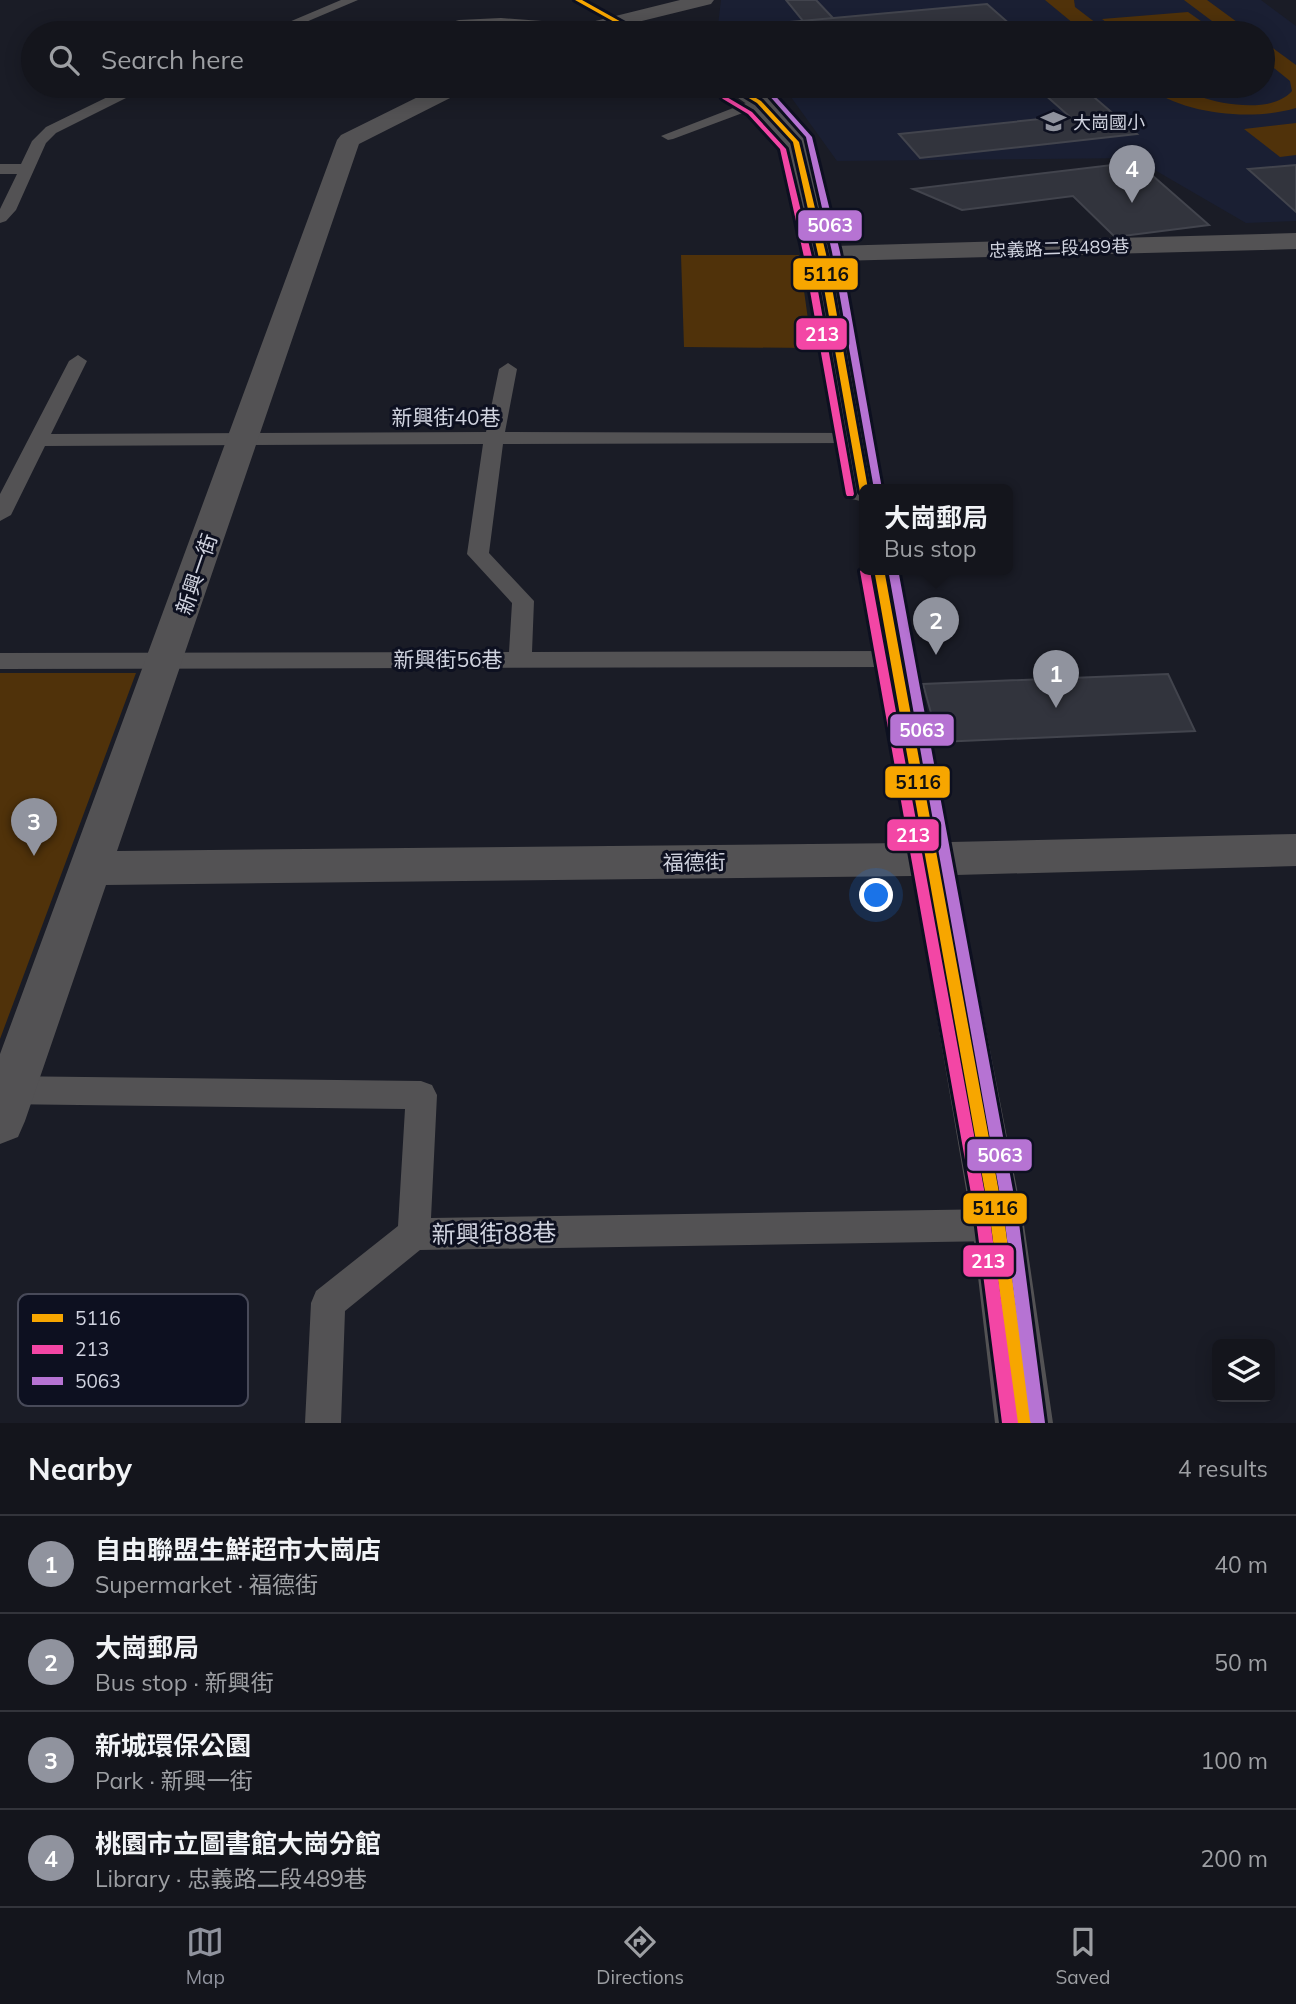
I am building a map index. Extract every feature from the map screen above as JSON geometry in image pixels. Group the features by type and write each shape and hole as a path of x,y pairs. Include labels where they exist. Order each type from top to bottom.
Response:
{"street":[{"path":"578,0 616,21 704,0"},
{"name":"新興一街","path":"4,1100 92,868 349,140 432,98"},
{"path":"751,98 796,142 822,254 863,484"},
{"name":"忠義路二段489巷","path":"822,254 1296,242"},
{"path":"880,575 998,1224 1024,1423"},
{"name":"福德街","path":"92,868 931,859 1296,850"}],"lane":[{"path":"299,21 352,0"},
{"path":"0,218 8,210 38,141 51,130 115,98"},
{"path":"668,136 759,103"},
{"path":"0,169 25,169"},
{"path":"0,515 78,361"},
{"path":"508,369 494,440 478,554 523,601 520,659"},
{"name":"新興街40巷","path":"38,440 854,437"},
{"name":"新興街56巷","path":"0,662 166,659 895,659"},
{"name":"新興街88巷","path":"4,1100 422,1095 414,1234 998,1224"},
{"path":"323,1423 328,1303 414,1234"}],"shaded area":[{"name":"大崗國小","path":"721,0 1261,0 1296,26 1296,221 1246,223 1134,158 837,161 792,98 1275,98 1275,21 718,21"},
{"path":"1045,0 1074,0 1075,7 1093,21 1070,21"},
{"path":"1184,0 1207,0 1236,21 1212,21"},
{"path":"1188,12 1201,21 1105,21 1102,19"},
{"path":"1275,50 1296,65 1296,108 1260,114 1219,113 1179,104 1166,98 1204,98 1222,103 1261,105 1284,98 1292,91 1290,81 1275,69"},
{"path":"1296,123 1296,155 1280,157 1244,129"},
{"path":"681,255 799,255 812,348 684,347"},
{"path":"0,673 136,673 0,1039"}],"building":[{"path":"786,0 816,0 833,18 803,21"},
{"path":"987,4 1006,21 801,21"},
{"path":"1049,98 1095,98 1137,134 920,158 899,134 1069,116"},
{"path":"1137,162 1209,225 1115,237 1073,196 962,210 913,189"},
{"path":"1296,165 1296,212 1248,169"},
{"path":"1168,674 1195,731 939,742 923,684"}],"transit line":[{"name":"5116","path":"578,0 616,21"},
{"name":"213","path":"725,98 750,113 783,149 808,257 850,494"},
{"name":"5116","path":"752,98 796,142 822,254 863,484"},
{"name":"5063","path":"774,98 809,137 836,252 877,484"},
{"name":"213","path":"866,575 984,1227 1010,1423"},
{"name":"5116","path":"880,575 998,1225 1024,1423"},
{"name":"5063","path":"894,575 1012,1223 1038,1421"}],"place":[{"name":"大崗國小","path":"1053,122"},
{"name":"桃園市立圖書館大崗分館","path":"1132,203"},
{"name":"大崗郵局","path":"936,655"},
{"name":"自由聯盟生鮮超市大崗店","path":"1056,708"},
{"name":"新城環保公園","path":"34,856"}]}
